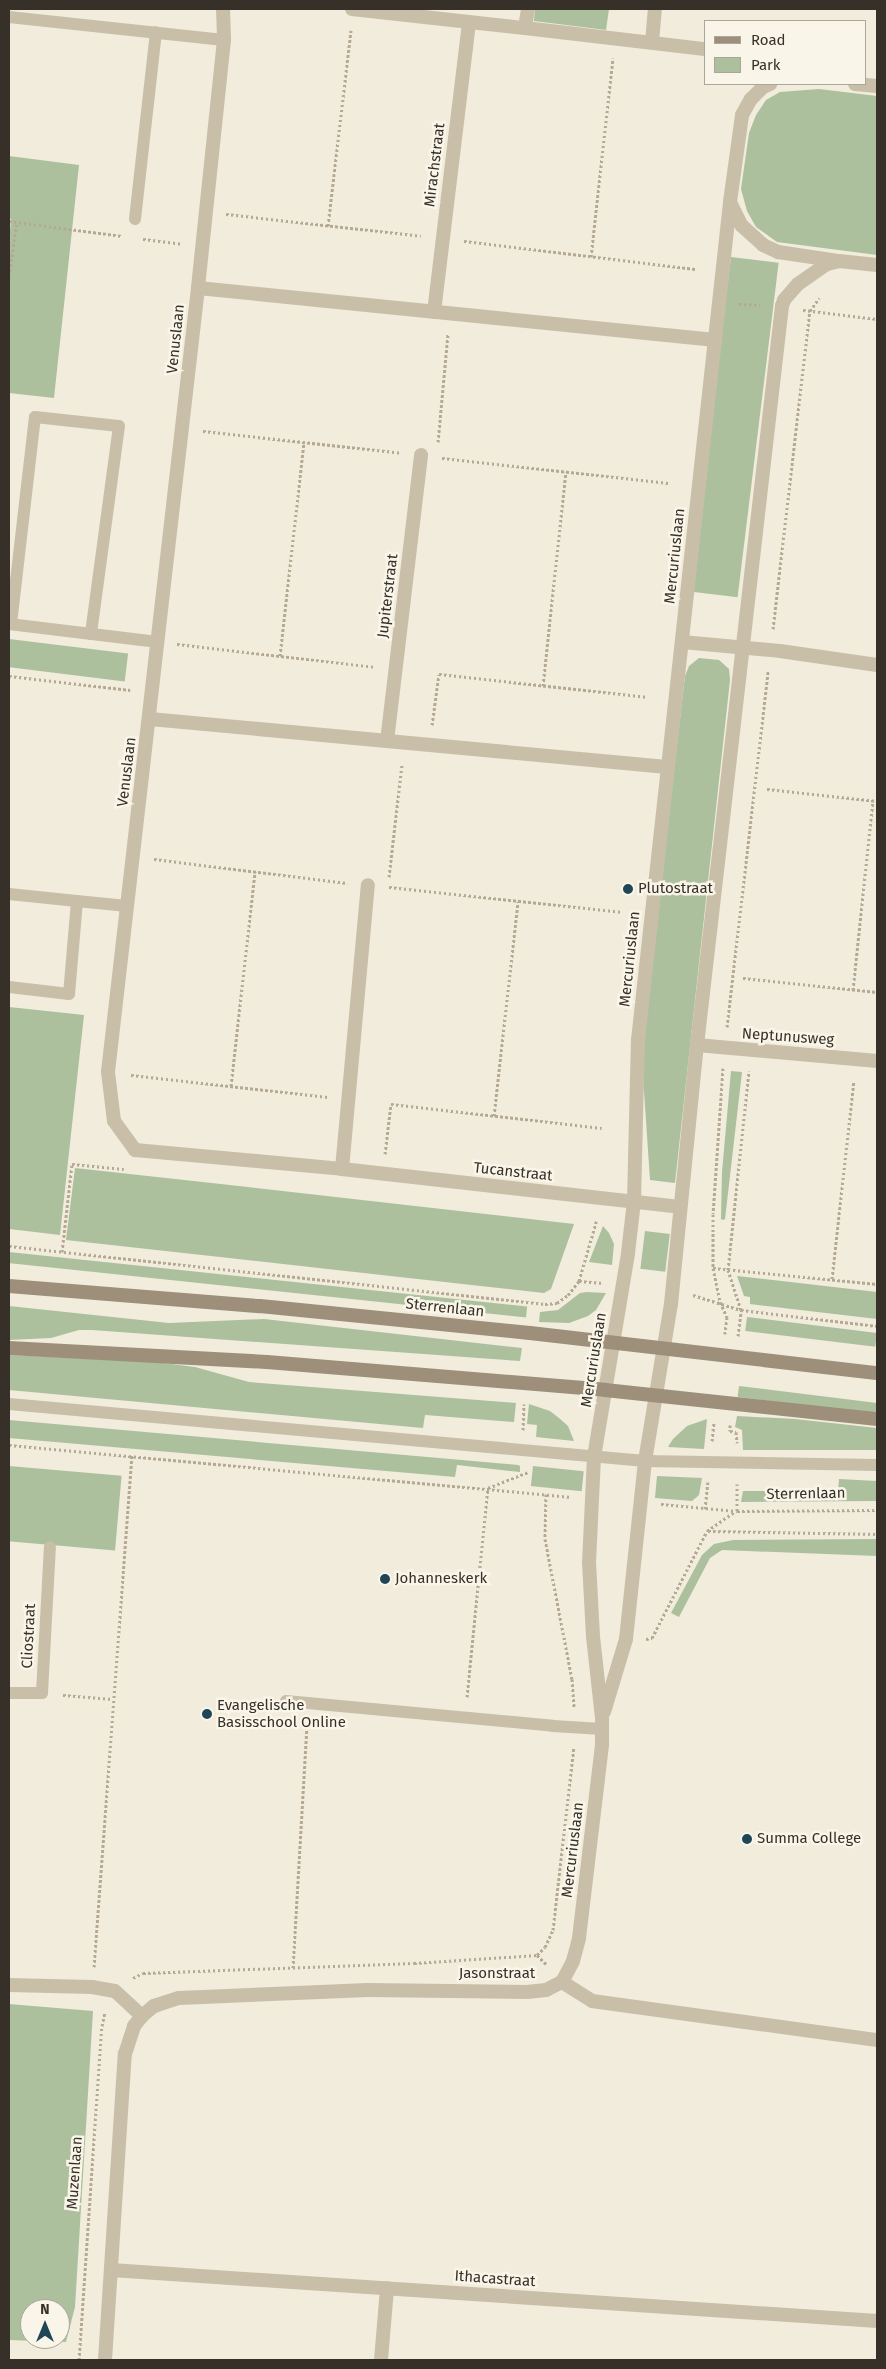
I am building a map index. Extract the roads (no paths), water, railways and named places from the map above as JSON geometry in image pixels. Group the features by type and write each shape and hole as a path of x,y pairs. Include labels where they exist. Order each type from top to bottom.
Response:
{"main road":[{"name":"Sterrenlaan","path":"9,1286 260,1306 664,1348 877,1373"},
{"path":"9,1348 267,1362 656,1394 877,1420"}],"street":[{"name":"Venuslaan","path":"135,1150 114,1122 108,1072 198,288 224,40 222,9"},
{"path":"352,9 704,49"},
{"path":"525,28 528,9"},
{"path":"652,42 655,9"},
{"name":"Mirachstraat","path":"434,312 469,22"},
{"name":"Mercuriuslaan","path":"602,1724 589,1563 594,1457 634,1202 638,1040 730,202 742,115 751,98 766,85"},
{"name":"Mercuriuslaan","path":"730,202 734,216 741,225 762,245 778,252 877,265"},
{"name":"Mercuriuslaan","path":"562,1982 573,1961 578,1938 602,1724 626,1639 645,1461 671,1302 697,1045 782,306 791,291 806,276 827,264 840,261"},
{"path":"198,288 715,340"},
{"name":"Jupiterstraat","path":"387,741 421,456"},
{"path":"682,642 877,665"},
{"path":"150,719 667,767"},
{"path":"342,1169 368,885"},
{"name":"Neptunusweg","path":"697,1045 725,1049 877,1061"},
{"name":"Tucanstraat","path":"135,1150 342,1169 680,1207"},
{"path":"562,1982 592,2001 877,2040"},
{"name":"Jasonstraat","path":"142,2016 154,2006 179,1998 368,1990 527,1992 546,1990 562,1982"},
{"path":"9,1985 92,1987 115,1991 142,2016 134,2026 126,2054 104,2360"},
{"name":"Ithacastraat","path":"111,2270 877,2321"},
{"path":"381,2360 387,2288"}],"lane":[{"path":"9,17 224,40"},
{"path":"135,219 156,32"},
{"path":"91,634 118,426 35,417 10,624 91,634 158,642"},
{"path":"9,894 127,906"},
{"path":"9,987 69,994 77,901"},
{"name":"Sterrenlaan","path":"9,1404 645,1461 877,1464"},
{"name":"Cliostraat","path":"9,1693 42,1693 50,1547"},
{"path":"286,1701 465,1718 602,1724"}],"place":[{"name":"Plutostraat","path":"628,889"},
{"name":"Johanneskerk","path":"385,1579"},
{"name":"Evangelische Basisschool Online","path":"207,1714"},
{"name":"Summa College","path":"747,1839"}]}
